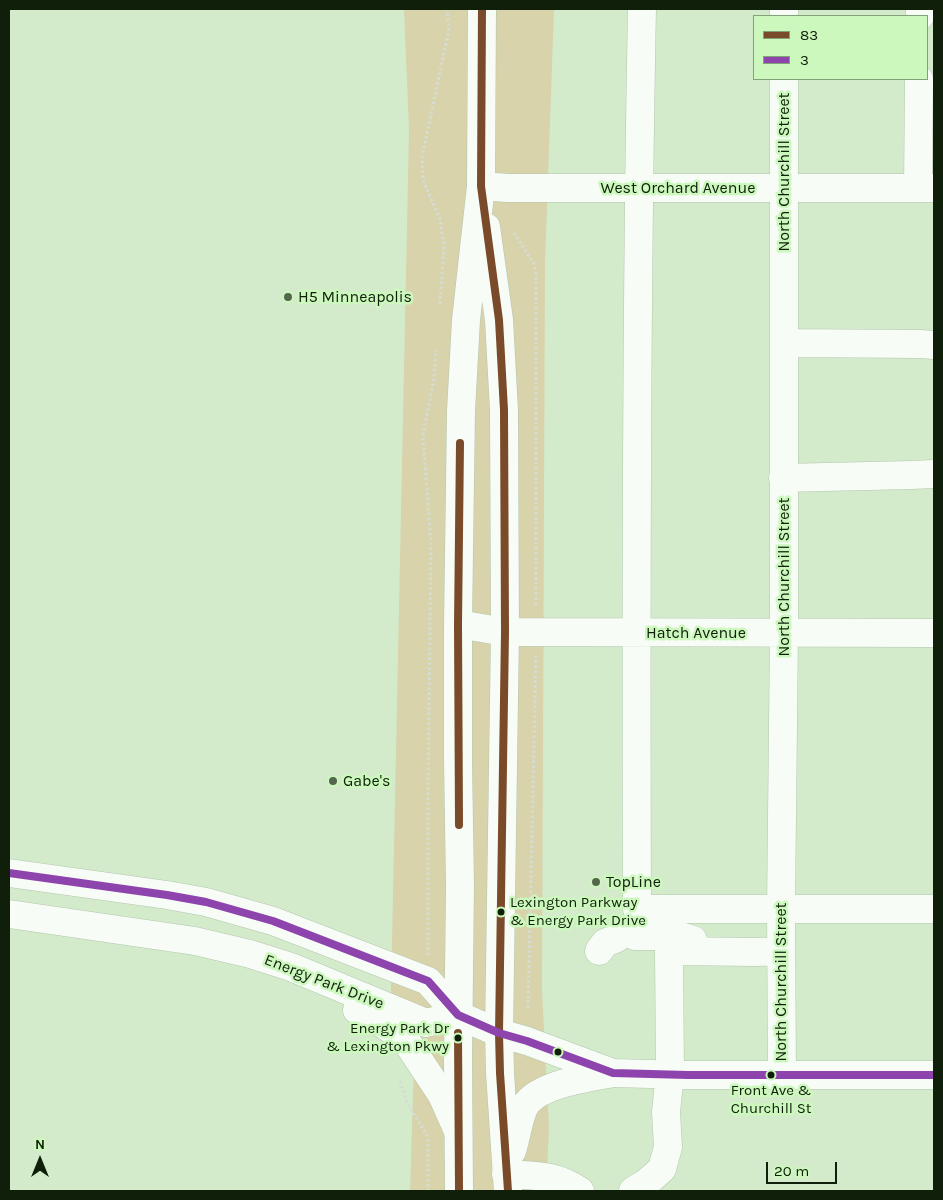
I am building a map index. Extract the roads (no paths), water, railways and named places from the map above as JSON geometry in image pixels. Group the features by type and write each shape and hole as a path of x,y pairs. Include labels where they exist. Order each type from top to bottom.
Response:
{"street":[{"path":"459,1191 458,1015 460,886 458,624 461,411 466,320 481,186 482,9"},
{"path":"642,9 636,633 637,909 934,909"},
{"name":"North Churchill Street","path":"782,1074 784,80"},
{"path":"919,80 926,188"},
{"path":"481,186 499,320 504,410 505,632 499,1033 507,1183"},
{"name":"West Orchard Avenue","path":"481,186 926,188"},
{"path":"784,343 934,345"},
{"path":"783,478 934,474"},
{"name":"Hatch Avenue","path":"458,624 505,632 934,633"},
{"path":"9,873 167,894 206,902 273,921 428,981 458,1015 499,1033 527,1041 613,1073"},
{"name":"Energy Park Drive","path":"9,914 195,941 250,954 291,967 426,1023 458,1015"},
{"path":"617,942 680,936 696,940 703,952"},
{"path":"633,1191 662,1169 668,1146 666,1112 670,1074 669,951 781,952"},
{"path":"308,974 351,1006 405,1039 442,1095 458,1131"},
{"path":"507,1183 523,1108 532,1098 556,1084 613,1073 934,1075"},
{"path":"507,1183 548,1177 570,1184 580,1191"}],"place":[{"name":"H5 Minneapolis","path":"288,297"},
{"name":"Gabe's","path":"333,781"},
{"name":"TopLine","path":"596,882"},
{"name":"Lexington Parkway & Energy Park Drive","path":"501,912"},
{"name":"Energy Park Dr & Lexington Pkwy","path":"458,1038"},
{"name":"Front Ave & Churchill St","path":"771,1075"}]}
